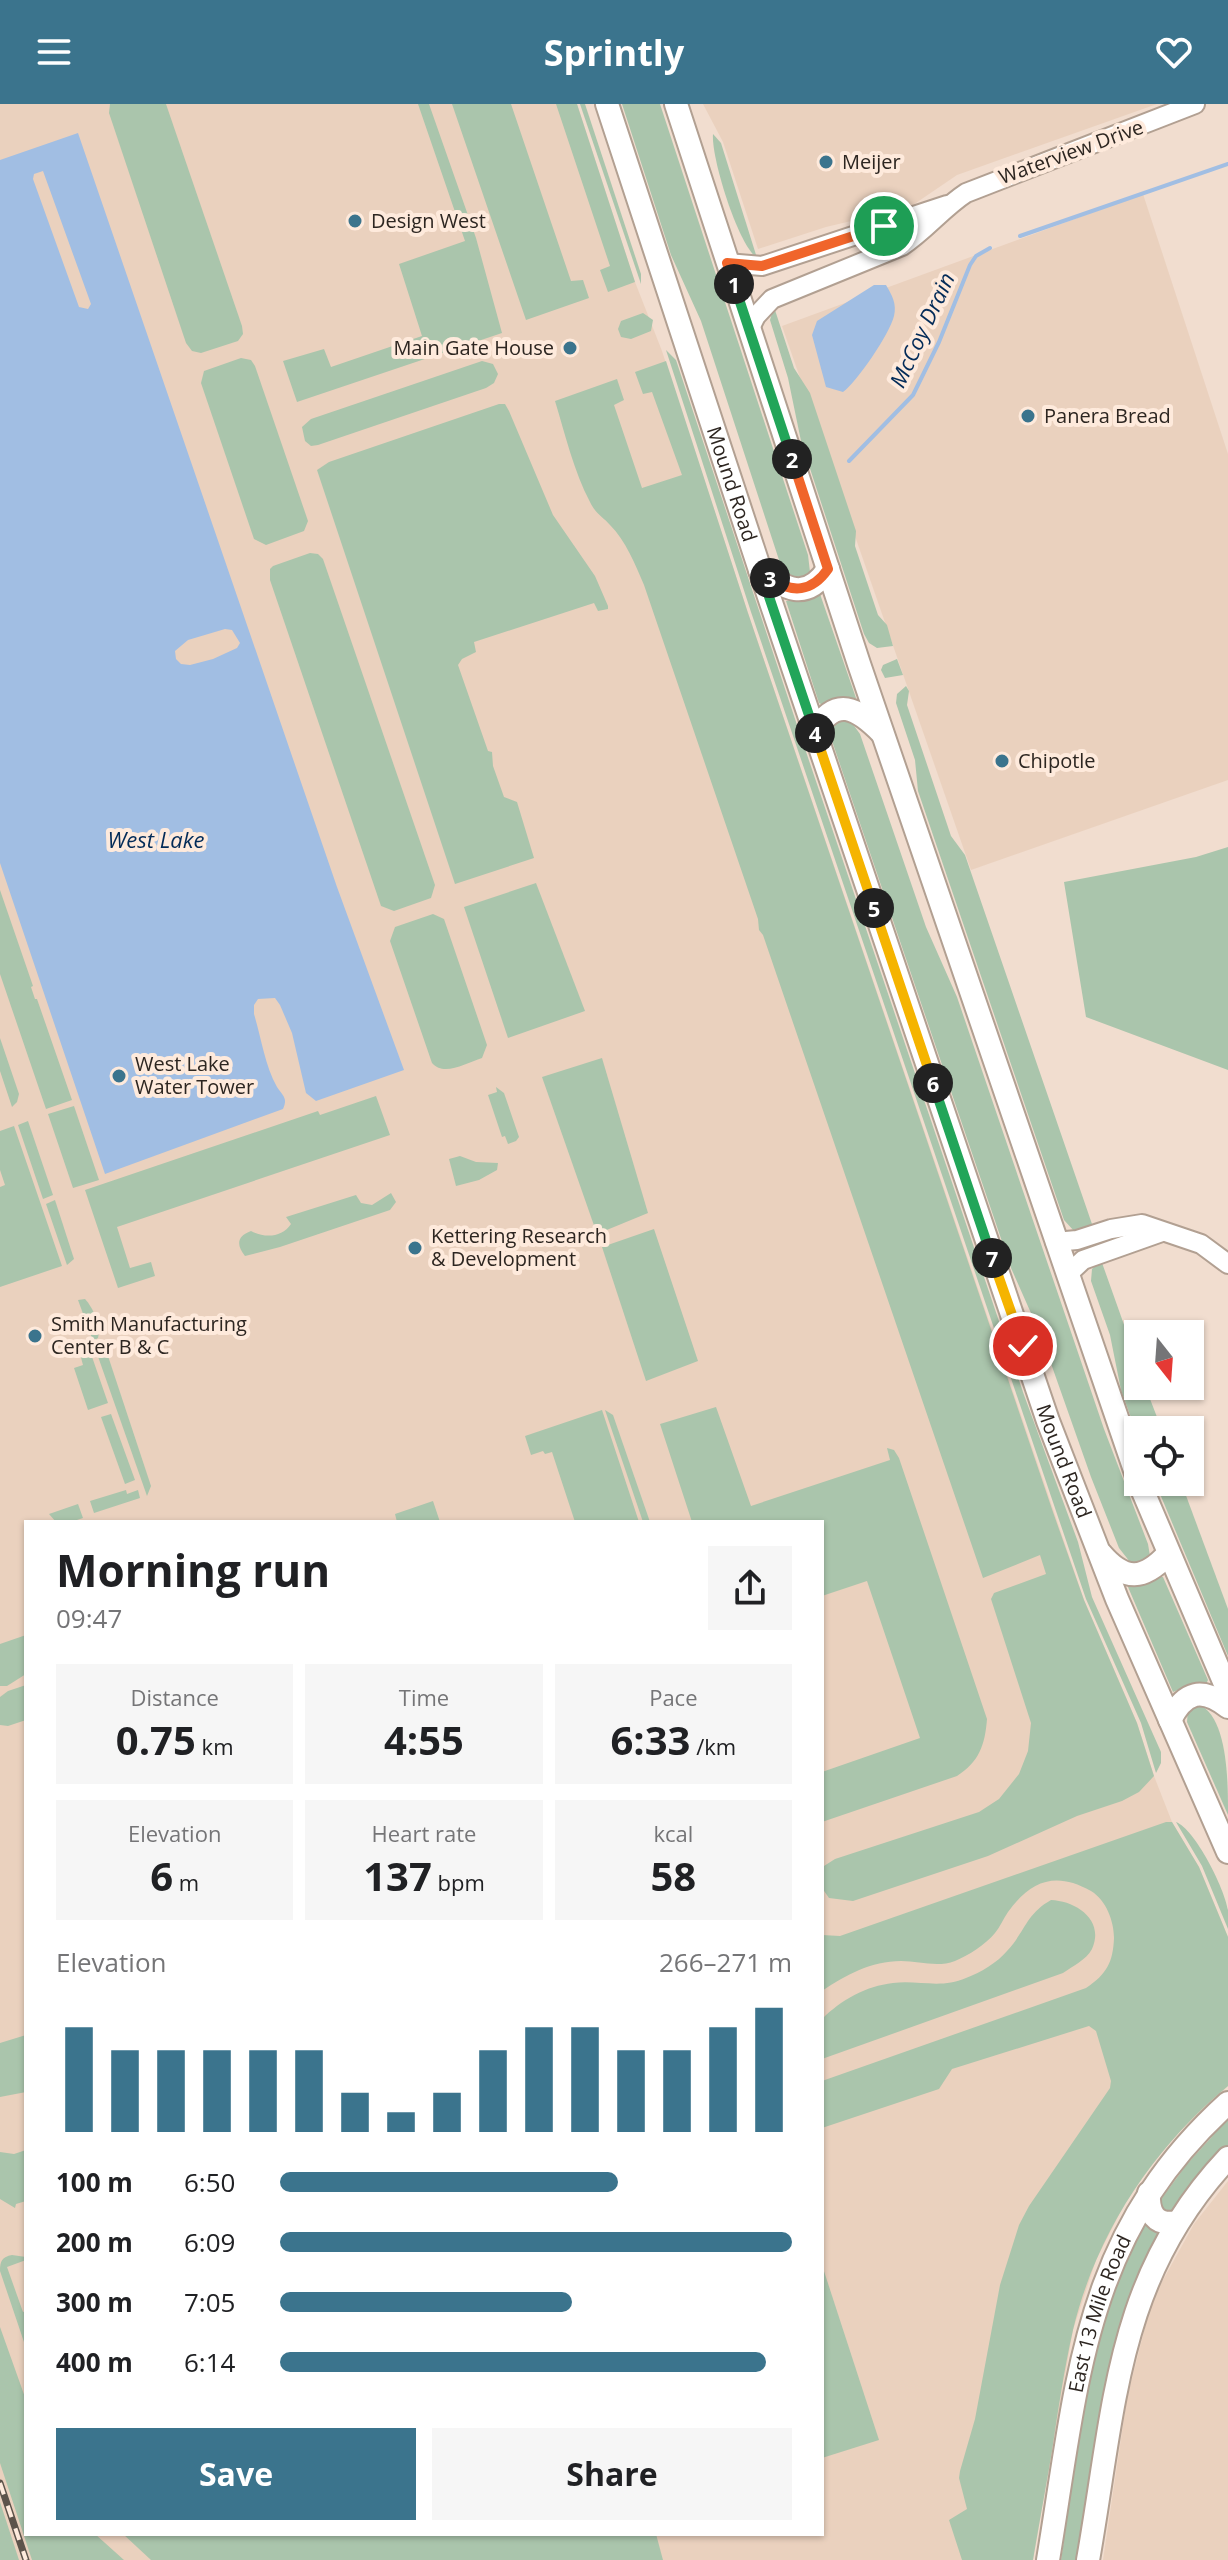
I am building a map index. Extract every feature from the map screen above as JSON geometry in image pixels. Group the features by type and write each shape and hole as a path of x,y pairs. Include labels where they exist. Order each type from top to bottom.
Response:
{"main road":[{"name":"Mound Road","path":"607,104 814,732 1043,1406 1097,1551 1228,1852"},
{"path":"676,104 883,734 1124,1437"},
{"path":"760,570 794,590 810,587 828,569"},
{"path":"814,732 827,714 847,708 865,716 883,734"},
{"path":"1145,1496 1228,1691"},
{"path":"1097,1551 1117,1570 1134,1575 1150,1570 1168,1554"},
{"path":"1170,1720 1180,1704 1195,1695 1213,1697 1228,1707"},
{"name":"East 13 Mile Road","path":"1048,2560 1086,2337 1109,2269 1149,2193 1182,2151 1228,2103"},
{"name":"East 13 Mile Road","path":"1088,2560 1126,2342 1149,2275 1177,2222 1228,2158"},
{"path":"1149,2193 1154,2218 1164,2223 1177,2222"}],"street":[{"name":"Waterview Drive","path":"727,263 762,266 950,204 985,183 1195,104"},
{"name":"Waterview Drive","path":"749,330 756,316 772,299 902,246 918,236 950,204"},
{"path":"1055,1242 1077,1240 1111,1229 1142,1224 1201,1244 1228,1264"},
{"path":"1067,1275 1083,1260 1162,1232"}],"shaded area":[{"path":"0,104 577,104 1084,1600 1137,1723 1172,1822 1199,1867 1228,1937 1228,2086 1180,2131 1149,2168 1124,2205 1096,2260 1073,2330 1033,2560 0,2560"},
{"path":"703,104 1157,104 957,175 910,207 826,227 758,249 723,142"},
{"path":"1143,194 1228,454 1228,780 971,870 782,326"},
{"path":"1228,2181 1228,2560 1103,2560 1127,2398 1152,2300 1194,2224"}],"green space":[{"path":"110,104 166,104 242,326 243,334 238,341 201,353 192,351 186,343 109,113"},
{"path":"418,104 429,104 476,238 502,333 297,402 283,361 324,349 331,367 422,336 399,264 465,241"},
{"path":"452,104 511,104 571,281 583,280 589,298 526,320"},
{"path":"556,104 577,104 635,282 608,292 600,270 610,266"},
{"path":"580,104 585,104 641,274 641,284"},
{"path":"622,104 660,104 808,555 810,572 801,580 787,574 780,563 701,321 671,255"},
{"path":"713,134 721,143 757,258 742,237 727,200 716,162"},
{"path":"774,307 794,368 810,393 856,531 855,546 878,615 887,625 893,646 877,648 869,643 864,634 801,441 788,378 770,320"},
{"path":"643,313 653,320 651,331 631,339 621,337 618,329 621,321"},
{"path":"666,350 676,360 1024,1395 1078,1542 1092,1597 1161,1752 1161,1763 1156,1773 1141,1723 1086,1599 751,612"},
{"path":"241,358 251,360 255,366 308,521 304,531 266,545 254,539 201,383 204,371"},
{"path":"482,361 493,364 498,374 494,383 486,388 318,445 311,446 305,441 302,427 311,419"},
{"path":"666,361 748,613 1053,1512 1084,1600 1137,1723 1154,1776 1139,1792 1122,1801 1077,1816 988,1856 853,1901 829,1898 824,1891 824,1866 835,1859 979,1812 999,1799 1019,1774 1028,1751 1031,1723 991,1599 994,1593 1046,1574 1040,1555 983,1578 759,930 758,919 644,585 621,538 592,506 570,453 555,401 617,379 624,400 614,405 642,488 682,475 652,392 643,394 635,372"},
{"path":"505,404 509,411 553,515 595,576 608,609 598,611 594,603 474,642 476,652 462,659 458,665 488,751 492,752 493,766 504,797 517,802 534,858 455,884 317,470 329,462"},
{"path":"310,553 318,554 323,559 435,885 431,898 394,911 381,906 270,580 273,566"},
{"path":"820,594 856,698 854,700 819,703 786,601 808,599"},
{"path":"897,659 903,675 885,678 881,670 883,665"},
{"path":"906,686 909,691 907,705 951,836 965,855 1092,1224 1091,1229 1074,1231 1064,1220 918,791 915,760 896,703 897,694"},
{"path":"838,720 852,723 860,734 926,927 957,997 1124,1481 1124,1496 1130,1496 1148,1544 1150,1556 1143,1563 1130,1562 1119,1548 1042,1338 1011,1268 831,738 832,725"},
{"path":"1228,847 1228,1070 1086,1017 1064,882 1196,857"},
{"path":"536,883 585,1011 508,1038 464,907"},
{"path":"0,890 72,1100 46,1109 0,974"},
{"path":"433,914 444,919 487,1045 482,1058 449,1069 432,1063 390,941 395,927"},
{"path":"0,1038 19,1094 12,1107 0,1071"},
{"path":"602,1058 648,1213 597,1234 542,1077"},
{"path":"496,1087 504,1093 519,1137 508,1144 505,1136 502,1137 488,1095 497,1092"},
{"path":"376,1096 390,1135 117,1227 130,1268 151,1262 155,1276 118,1288 85,1190 318,1111 320,1115"},
{"path":"74,1106 99,1180 73,1188 48,1114"},
{"path":"28,1121 53,1195 43,1199 18,1125"},
{"path":"14,1126 62,1266 0,1287 0,1187 5,1185 0,1170 0,1131"},
{"path":"460,1156 476,1162 498,1163 497,1170 479,1180 456,1186 449,1159"},
{"path":"391,1193 396,1202 390,1210 245,1256 240,1248 239,1241 251,1231 267,1236 283,1232 291,1224 286,1217 356,1195 361,1203 372,1205"},
{"path":"55,1200 74,1259 67,1265 46,1204"},
{"path":"654,1229 698,1361 646,1381 602,1247"},
{"path":"1101,1260 1124,1325 1124,1398 1110,1335 1091,1281 1092,1269"},
{"path":"85,1299 98,1328 98,1338 93,1341 78,1300"},
{"path":"95,1348 102,1348 107,1353 151,1486 147,1496"},
{"path":"90,1351 108,1403 88,1410 74,1368 83,1365 80,1354"},
{"path":"1125,1400 1150,1400 1157,1416 1130,1416"},
{"path":"716,1407 751,1506 890,1460 887,1448 894,1450 987,1719 980,1752 971,1765 957,1776 824,1821 824,1771 920,1738 867,1581 824,1595 824,1520 691,1520 660,1424"},
{"path":"602,1410 638,1520 574,1520 552,1452 531,1455 525,1436"},
{"path":"605,1410 613,1415 649,1520 642,1520"},
{"path":"111,1414 135,1480 125,1484 101,1417"},
{"path":"126,1490 127,1494 138,1490 140,1498 94,1513 90,1501"},
{"path":"1161,1496 1186,1496 1228,1609 1228,1656"},
{"path":"433,1501 439,1520 396,1520 395,1514"},
{"path":"78,1504 83,1518 54,1520 49,1514"},
{"path":"1163,1577 1208,1680 1206,1684 1190,1685 1173,1692 1128,1587"},
{"path":"24,1636 24,1675 7,1686 0,1686 0,1644"},
{"path":"24,1686 24,1721 8,1726 0,1725 0,1697"},
{"path":"1198,1704 1208,1711 1221,1736 1228,1815 1187,1722 1188,1709"},
{"path":"1172,1822 1199,1867 1228,1937 1228,2086 1175,2137 1152,2166 1112,2227 1096,2260 1073,2330 1033,2560 962,2560 949,2520 967,2509 960,2471 975,2419 1000,2285 1019,2225 1110,2088 1111,2081 1096,2031 1089,2026 952,2069 939,2089 824,2127 824,2080 1086,1988 1099,1978 1110,1961 1113,1925 1105,1905 1091,1891 1066,1881 1045,1882 1026,1892 1008,1912 997,1931 960,1959 942,1964 879,1963 850,1974 824,1990 824,1935 840,1936"},
{"path":"1176,1822 1192,1836 1215,1875 1226,1900 1228,1929 1202,1866"},
{"path":"1051,1900 1070,1904 1091,1921 1095,1939 1092,1949 1079,1962 1063,1973 824,2058 824,2017 837,2006 854,1995 883,1985 948,1983 977,1973 1003,1955 1043,1905"},
{"path":"24,2036 24,2092 0,2097 0,2043"},
{"path":"1228,2090 1228,2094 1127,2215 1041,2560 1037,2560 1071,2364 1086,2305 1108,2248 1137,2194 1177,2141"},
{"path":"1228,2119 1228,2148 1175,2213 1166,2216 1159,2202 1187,2164"},
{"path":"24,2151 24,2202 16,2204 15,2208 0,2199 0,2152 14,2154"},
{"path":"1141,2219 1161,2231 1081,2560 1061,2560 1064,2540 1062,2510 1087,2363"},
{"path":"24,2257 24,2261 7,2267 24,2312 24,2342 0,2271 2,2260"},
{"path":"824,2271 879,2440 824,2457"},
{"path":"0,2327 24,2394 24,2536 0,2463"},
{"path":"0,2502 19,2560 0,2560"},
{"path":"24,2536 97,2536 124,2560 32,2560"},
{"path":"125,2536 657,2536 663,2560 151,2560"}],"water":[{"name":"West Lake","path":"78,133 337,887 404,1070 316,1101 306,1093 292,1033 280,1005 275,998 258,999 254,1014 269,1070 285,1100 283,1109 105,1174 0,863 0,160","holes":["43,171 91,304 88,309 79,307 33,179 34,174","225,629 232,630 240,643 237,648 190,665 181,664 176,659 175,651 188,640"]},
{"path":"874,285 886,285 892,296 895,312 891,324 872,357 849,387 843,392 826,387 812,335 817,321"}],"waterway":[{"name":"McCoy Drain","path":"1020,236 1228,164"},
{"name":"McCoy Drain","path":"849,461 913,395 939,342 970,265 976,256 990,248"}],"railway":[{"path":"0,2483 26,2560"}],"place":[{"name":"Meijer","path":"826,162"},
{"name":"Design West","path":"355,221"},
{"name":"Main Gate House","path":"570,348"},
{"name":"Panera Bread","path":"1028,416"},
{"name":"Chipotle","path":"1002,761"},
{"name":"West Lake Water Tower","path":"119,1076"},
{"name":"Kettering Research & Development","path":"415,1248"},
{"name":"Smith Manufacturing Center B & C","path":"35,1336"}],"route":[{"path":"884,226 762,266 727,263 828,569 817,582 802,590 786,588 760,570 1023,1346"}]}
